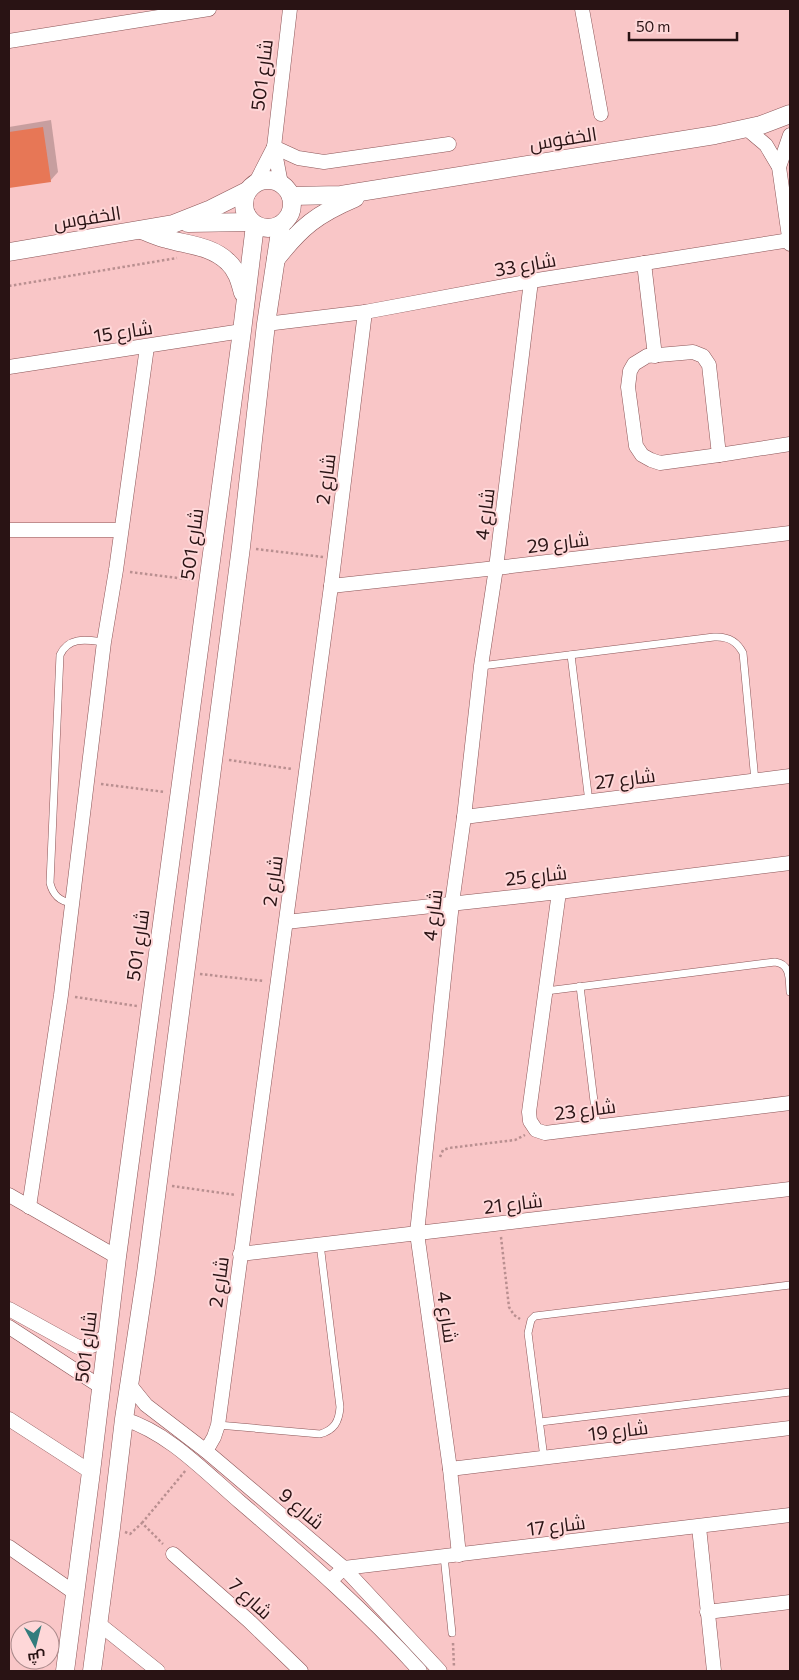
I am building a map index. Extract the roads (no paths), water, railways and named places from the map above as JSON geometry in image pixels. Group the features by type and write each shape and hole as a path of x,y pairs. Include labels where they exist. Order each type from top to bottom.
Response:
{"street":[{"path":"118,24 120,9"},
{"path":"9,41 209,9"},
{"name":"شارع 501","path":"286,190 274,147 290,9"},
{"path":"582,9 601,114"},
{"name":"الخفوس","path":"284,221 341,196 747,129 790,114"},
{"path":"747,129 766,145 779,167 790,244"},
{"path":"779,167 790,134"},
{"path":"274,147 298,158 324,162 449,144"},
{"name":"شارع 501","path":"251,187 274,147"},
{"path":"92,1671 241,547 274,262 284,221 292,207 286,190 271,180 251,187 244,197 244,211 253,224 270,228 284,221"},
{"name":"الخفوس","path":"173,224 211,209 251,187"},
{"name":"الخفوس","path":"286,190 341,196"},
{"path":"274,262 293,237 311,221 340,204 370,191"},
{"name":"الخفوس","path":"9,252 173,224 253,224"},
{"name":"شارع 501","path":"65,1671 117,1257 242,331 253,224"},
{"path":"140,230 202,247 219,254 235,270 244,299"},
{"name":"شارع 33","path":"266,324 365,312 532,281 790,240"},
{"path":"644,263 655,356"},
{"name":"شارع 4","path":"459,1555 450,1469 418,1233 452,904 481,666 496,568 532,281"},
{"name":"شارع 2","path":"206,1451 214,1438 218,1425 331,586 365,312"},
{"name":"شارع 15","path":"9,367 242,331"},
{"path":"29,1207 61,995 104,642 147,347"},
{"path":"719,454 707,360 693,352 647,356 634,364 628,379 636,446 642,455 650,460 660,463 790,444"},
{"path":"9,530 121,530"},
{"name":"شارع 29","path":"331,586 790,532"},
{"name":"شارع 27","path":"464,817 790,776"},
{"name":"شارع 25","path":"286,922 559,892 790,863"},
{"name":"شارع 23","path":"559,892 529,1112 532,1127 545,1133 790,1103"},
{"name":"شارع 21","path":"240,1254 790,1189"},
{"path":"9,1195 117,1257"},
{"path":"9,1309 78,1347 92,1346 108,1334"},
{"path":"9,1327 101,1387"},
{"name":"شارع 9","path":"129,1384 146,1405 206,1451 344,1568 440,1671"},
{"path":"9,1419 91,1472"},
{"name":"شارع 9","path":"124,1419 150,1429 194,1462 331,1580 420,1671"},
{"name":"شارع 19","path":"450,1469 790,1428"},
{"name":"شارع 17","path":"344,1568 790,1516"},
{"path":"699,1527 714,1671"},
{"path":"9,1548 75,1593"},
{"name":"شارع 7","path":"173,1554 302,1671"},
{"path":"331,1580 344,1568"},
{"path":"707,1612 790,1602"},
{"path":"98,1623 158,1671"}],"lane":[{"path":"481,666 721,636 735,642 740,647 744,660 755,781"},
{"path":"71,903 59,899 50,883 60,655 66,645 77,640 104,642"},
{"path":"571,655 589,802"},
{"path":"546,991 775,962 784,964 787,968 790,992"},
{"path":"580,986 597,1126"},
{"path":"218,1425 309,1434 327,1432 338,1421 340,1407 320,1244"},
{"path":"544,1458 528,1334 530,1320 536,1316 543,1315 790,1285"},
{"path":"540,1422 790,1392"},
{"path":"444,1556 452,1633"}]}
